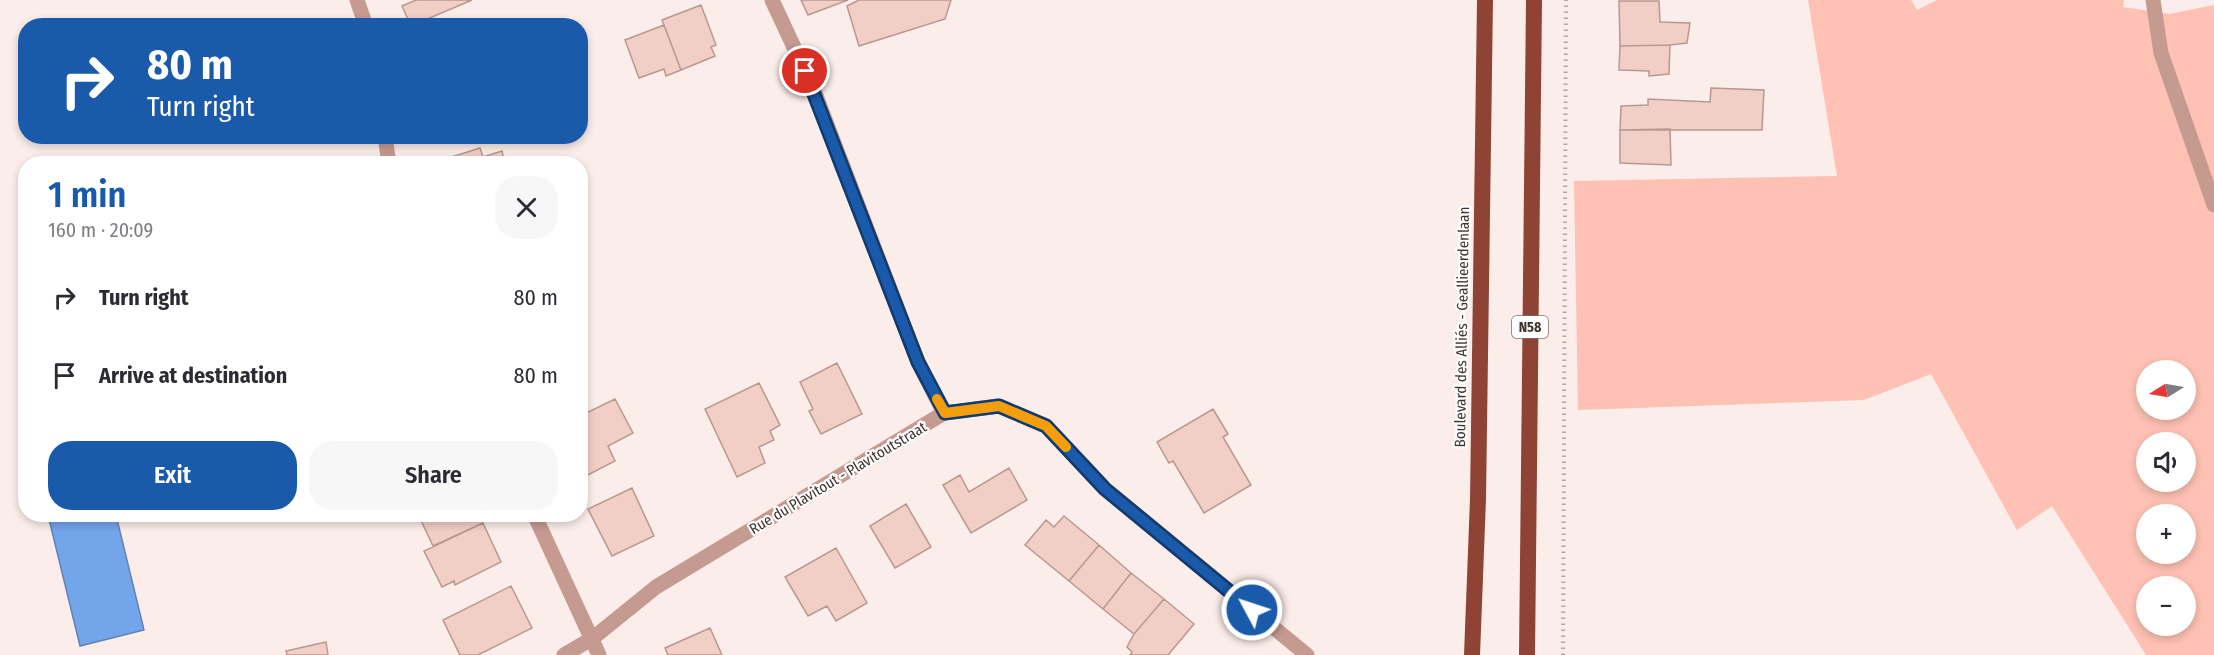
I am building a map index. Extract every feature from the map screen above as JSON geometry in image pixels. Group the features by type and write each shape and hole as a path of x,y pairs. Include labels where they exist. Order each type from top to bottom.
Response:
{"highway":[{"name":"Boulevard des Alliés - Geallieerdenlaan","path":"1472,655 1478,499 1485,0"},
{"name":"N58","path":"1527,655 1534,0"}],"street":[{"path":"357,0 363,18"},
{"path":"772,0 813,88 918,362 945,413"},
{"path":"2153,0 2161,53 2214,205"},
{"name":"Rue du Plavitout - Plavitoutstraat","path":"564,655 592,638 656,587 945,413 999,406 1046,426 1105,489 1307,655"},
{"path":"538,522 600,655"}],"path":[{"path":"1563,655 1566,0"}],"shaded area":[{"path":"1808,0 1911,0 1917,10 1937,0 2124,0 2123,7 2169,14 2214,5 2214,655 2146,655 2052,506 2017,530 1931,374 1864,400 1578,410 1574,181 1837,176"}],"water":[{"path":"50,522 118,522 144,630 80,646"}],"building":[{"path":"416,0 472,0 430,18 407,18 402,6"},
{"path":"801,0 848,0 808,15"},
{"path":"859,0 951,0 945,19 859,46 847,6"},
{"path":"1619,1 1659,1 1660,22 1690,23 1687,43 1620,46"},
{"path":"701,5 716,45 711,47 715,56 681,70 662,20"},
{"path":"664,25 681,70 666,76 664,69 639,78 625,40"},
{"path":"1670,45 1669,74 1649,76 1649,71 1619,70 1620,46"},
{"path":"1711,88 1764,90 1762,130 1620,130 1621,106 1648,105 1648,99 1710,102"},
{"path":"1670,129 1671,165 1620,163 1620,130"},
{"path":"480,148 483,156 455,156"},
{"path":"502,151 503,156 486,156"},
{"path":"837,363 862,414 821,434 809,411 813,409 800,382"},
{"path":"759,383 780,425 770,431 774,440 759,447 765,463 737,477 705,409"},
{"path":"615,399 633,433 608,446 615,461 588,475 588,412"},
{"path":"1213,409 1228,434 1223,437 1251,485 1204,513 1173,461 1169,463 1157,442"},
{"path":"1009,468 1027,500 971,533 943,485 960,475 969,492"},
{"path":"632,488 654,536 612,556 588,509"},
{"path":"906,504 931,547 895,568 870,526"},
{"path":"1064,516 1099,545 1069,581 1025,545 1046,520 1054,527"},
{"path":"422,522 483,522 483,523 433,546"},
{"path":"483,523 501,562 455,585 454,581 442,587 424,551"},
{"path":"1099,545 1131,573 1103,609 1069,581"},
{"path":"836,548 867,603 836,621 827,606 808,616 785,577"},
{"path":"1131,573 1164,599 1134,634 1103,609"},
{"path":"511,586 532,628 478,655 460,655 443,620"},
{"path":"1164,599 1194,624 1168,655 1130,655 1132,652 1127,647 1134,634"},
{"path":"710,628 722,655 668,655 665,648"},
{"path":"326,642 328,655 287,655 286,651"}],"slow traffic":[{"path":"937,399 945,413 999,406 1046,426 1066,447"}],"route":[{"path":"805,71 918,362 945,413 999,406 1046,426 1105,489 1252,610"}]}
